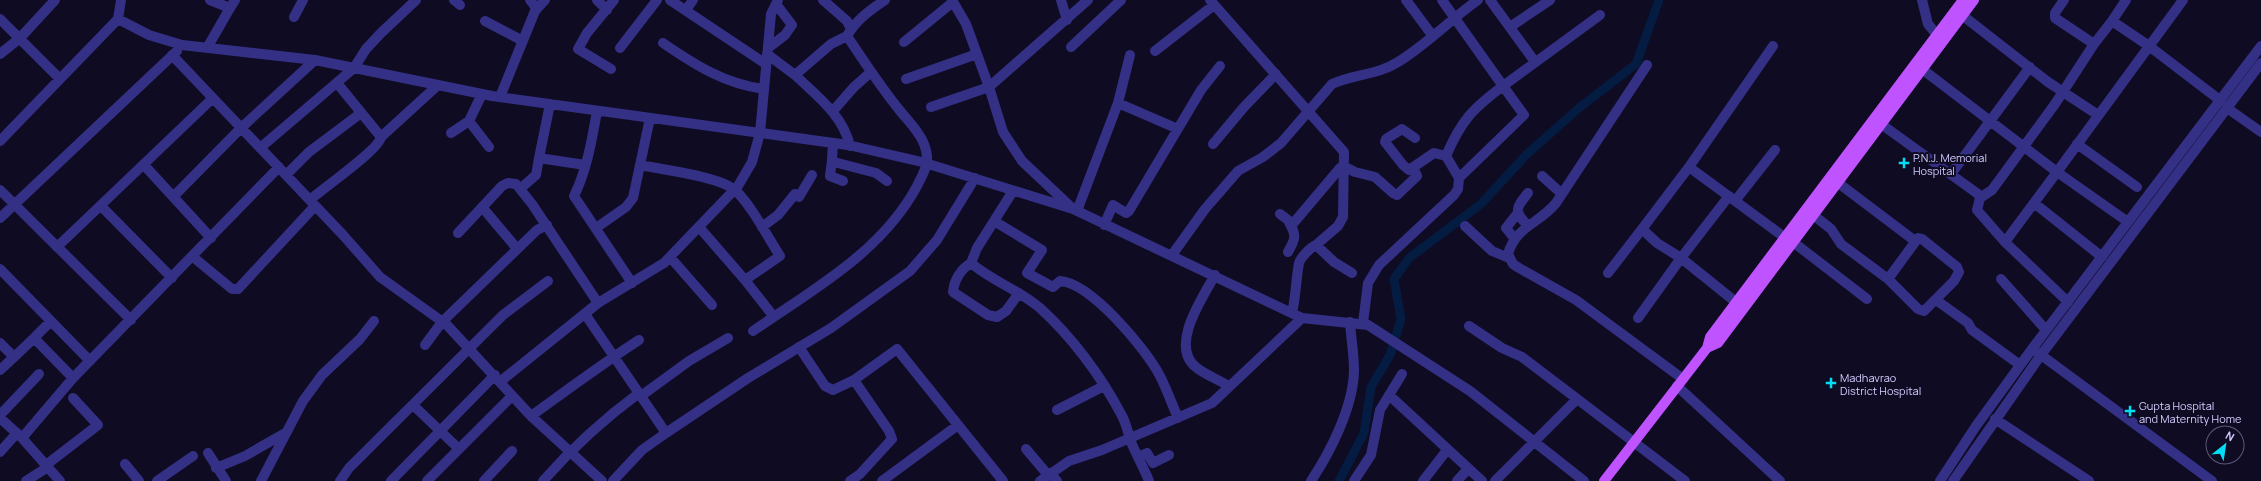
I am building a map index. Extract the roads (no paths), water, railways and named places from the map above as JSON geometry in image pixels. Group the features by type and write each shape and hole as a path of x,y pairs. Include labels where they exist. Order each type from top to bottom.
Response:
{"main road":[{"path":"1604,481 1633,441 1707,348 1710,337 1736,302 1812,214 1881,124 1937,35 1963,0"},
{"path":"1707,348 1718,343 1789,239 1907,81 1922,69 1974,0"}],"street":[{"path":"0,54 20,38 55,0"},
{"path":"0,141 118,19 121,0"},
{"path":"207,48 232,4 210,0"},
{"path":"294,17 303,0"},
{"path":"260,148 354,68 376,38 416,0"},
{"path":"530,0 537,9"},
{"path":"500,97 537,9 545,0"},
{"path":"597,0 607,10"},
{"path":"611,69 578,48 587,33 614,0"},
{"path":"620,48 657,0"},
{"path":"670,0 767,55 795,75 833,111 847,133 850,146"},
{"path":"686,10 693,0"},
{"path":"753,331 841,271 880,238 908,203 928,164 925,145 918,131 901,113 871,72 849,32 847,21 823,0"},
{"path":"795,75 830,44 849,32 871,8 885,0"},
{"path":"1061,0 1068,20"},
{"path":"931,107 989,87 1068,20 1088,0"},
{"path":"1071,47 1121,0"},
{"path":"1406,0 1432,35"},
{"path":"1442,0 1453,18 1524,114 1459,178"},
{"path":"1172,255 1205,209 1238,171 1263,157 1281,143 1332,84 1341,80 1377,72 1398,63 1453,18 1478,0"},
{"path":"1490,0 1535,62"},
{"path":"1510,28 1550,0"},
{"path":"1922,0 1928,24 1937,35"},
{"path":"2064,0 2055,13 2055,18 2094,44"},
{"path":"2068,302 2005,242 1977,210 1980,198 1992,190 2024,147 2063,92 2094,44 2126,0"},
{"path":"2005,242 2184,0"},
{"path":"904,42 952,1 966,24 1004,132 1022,161 1075,210"},
{"path":"767,55 792,25 777,2"},
{"path":"391,481 439,432 498,378 598,303 664,263 734,190 752,162 760,133 771,14 777,2"},
{"path":"1155,51 1212,2 1309,110 1344,152 1345,167 1343,217 1338,226 1299,262 1296,297 1292,313"},
{"path":"1962,15 2063,92 2098,115"},
{"path":"1446,156 1459,127 1481,102 1600,16"},
{"path":"0,19 60,79"},
{"path":"118,19 149,35 182,45 315,60 500,97 833,143 928,164 975,178 1075,210 1302,318 1320,321 1366,324 1411,351 1470,391 1584,481"},
{"path":"485,21 523,41"},
{"path":"2112,21 2149,46 2261,132"},
{"path":"663,43 694,65 726,80 764,89"},
{"path":"0,218 14,203 182,45"},
{"path":"1608,273 1689,167 1773,46"},
{"path":"1953,481 2041,355 2224,104 2261,46"},
{"path":"906,80 977,54"},
{"path":"172,55 313,203 380,277 442,322 498,378 512,396 531,416 602,481"},
{"path":"1075,210 1118,103 1130,55"},
{"path":"173,196 241,128 315,60"},
{"path":"1940,481 1976,426 2020,365 2128,222 2224,104 2261,63"},
{"path":"1509,258 1508,254 1514,238 1548,212 1562,194 1647,65"},
{"path":"1104,224 1113,205 1126,213 1129,211 1201,90 1220,66"},
{"path":"1952,174 2030,67"},
{"path":"1922,69 2057,172 2128,222"},
{"path":"833,111 854,87 871,72"},
{"path":"1214,144 1244,107 1276,74"},
{"path":"337,83 381,137"},
{"path":"193,257 232,289 238,289 339,175 366,156 381,137 438,85"},
{"path":"451,133 469,121 482,94"},
{"path":"57,247 213,98"},
{"path":"1118,103 1178,129"},
{"path":"521,188 536,175 550,104"},
{"path":"597,110 580,184 574,196 632,283"},
{"path":"286,175 309,152 361,113"},
{"path":"596,228 626,207 633,198 650,118"},
{"path":"469,121 489,147"},
{"path":"1881,124 1952,174 1978,194 1980,198"},
{"path":"1366,324 1368,282 1379,265 1454,195 1458,189 1459,178 1446,156 1434,154 1414,169 1409,170 1403,165 1385,142 1386,139 1402,129 1415,138"},
{"path":"833,143 830,176 842,181"},
{"path":"2077,144 2137,187"},
{"path":"1638,318 1681,258 1775,150"},
{"path":"539,158 585,165"},
{"path":"832,160 864,172 876,173 887,181"},
{"path":"144,165 211,238"},
{"path":"640,165 703,177 734,190 762,227 780,256 745,280"},
{"path":"0,452 20,435 73,378 193,257 279,167"},
{"path":"1345,167 1355,172 1375,177 1393,193 1397,194 1415,179 1417,176 1414,169"},
{"path":"1291,226 1336,172 1345,167"},
{"path":"1689,167 1789,239 1867,299"},
{"path":"762,227 778,215 795,194 799,197 812,175"},
{"path":"1542,176 1562,194"},
{"path":"613,481 642,450 666,432 831,328 910,271 937,240 975,178"},
{"path":"1836,182 1915,241"},
{"path":"458,232 502,186 508,183 516,184 521,188 547,225 598,303"},
{"path":"0,190 131,320"},
{"path":"1013,191 977,248 971,263 964,268 954,284 953,292 988,316 997,317 1006,311 1019,293"},
{"path":"1514,238 1506,228 1517,214 1518,205 1528,193"},
{"path":"2034,203 2102,257"},
{"path":"101,206 172,278"},
{"path":"482,208 514,245"},
{"path":"1280,214 1288,220 1295,233 1295,239 1288,252"},
{"path":"1517,214 1528,226"},
{"path":"1812,214 1831,230 1841,244 1888,278 1921,310 1926,310 1954,281 1958,274 1958,269 1922,239 1918,238 1888,278"},
{"path":"994,221 1042,250 1028,273 1053,287 1060,281 1068,282 1094,296 1109,312 1159,375 1178,418"},
{"path":"425,345 442,322 537,230 547,225"},
{"path":"1465,226 1492,251 1509,258 1520,268 1576,300 1680,382 1780,481"},
{"path":"699,227 745,280 774,317"},
{"path":"1642,229 1657,243 1681,258 1736,302"},
{"path":"1316,245 1334,262 1352,273"},
{"path":"670,257 712,305"},
{"path":"971,263 980,271 1019,293 1039,308 1069,340 1104,386 1122,415 1130,439 1149,481"},
{"path":"0,269 90,361"},
{"path":"1215,276 1192,318 1187,334 1186,349 1190,360 1197,368 1229,386"},
{"path":"2001,279 2046,330"},
{"path":"340,481 349,468 470,350 503,315 548,281"},
{"path":"1936,300 1968,323 1972,330 2020,365"},
{"path":"585,314 666,432"},
{"path":"1026,449 1049,477 1069,461 1130,439 1212,403 1302,318"},
{"path":"261,481 302,401 322,375 360,339 374,321"},
{"path":"0,370 51,322"},
{"path":"1311,481 1337,434 1348,404 1354,372 1350,322"},
{"path":"1469,326 1502,348 1522,357 1576,400 1685,481"},
{"path":"34,338 73,378"},
{"path":"543,481 570,451 640,394 689,361 728,338"},
{"path":"531,416 614,356 639,340"},
{"path":"0,343 14,357"},
{"path":"799,347 828,388 833,390 840,388 854,380 897,348 1003,481"},
{"path":"2032,349 2211,481"},
{"path":"39,374 0,417 20,435 60,481"},
{"path":"1354,481 1371,455 1379,413 1402,374"},
{"path":"850,481 860,474 892,439 889,431 854,380"},
{"path":"1057,410 1104,386"},
{"path":"1389,395 1482,481"},
{"path":"427,481 458,448 512,396"},
{"path":"26,481 98,425 73,398"},
{"path":"1495,481 1576,400"},
{"path":"413,405 439,432 458,448"},
{"path":"1995,419 2089,481"},
{"path":"882,481 958,425"},
{"path":"216,468 245,456 287,432"},
{"path":"1424,481 1447,450"},
{"path":"484,481 512,451"},
{"path":"208,453 216,468 226,481"},
{"path":"1138,457 1148,453 1153,463 1169,455"},
{"path":"157,481 193,456"},
{"path":"125,464 139,481"},
{"path":"1457,481 1468,469"}],"waterway":[{"path":"1339,481 1364,433 1371,387 1390,355 1401,319 1394,279 1409,258 1481,204 1527,154 1579,108 1636,64 1659,0"}],"place":[{"name":"P.N.J. Memorial Hospital","path":"1904,163"},
{"name":"Madhavrao District Hospital","path":"1831,383"},
{"name":"Gupta Hospital and Maternity Home","path":"2130,411"}]}
